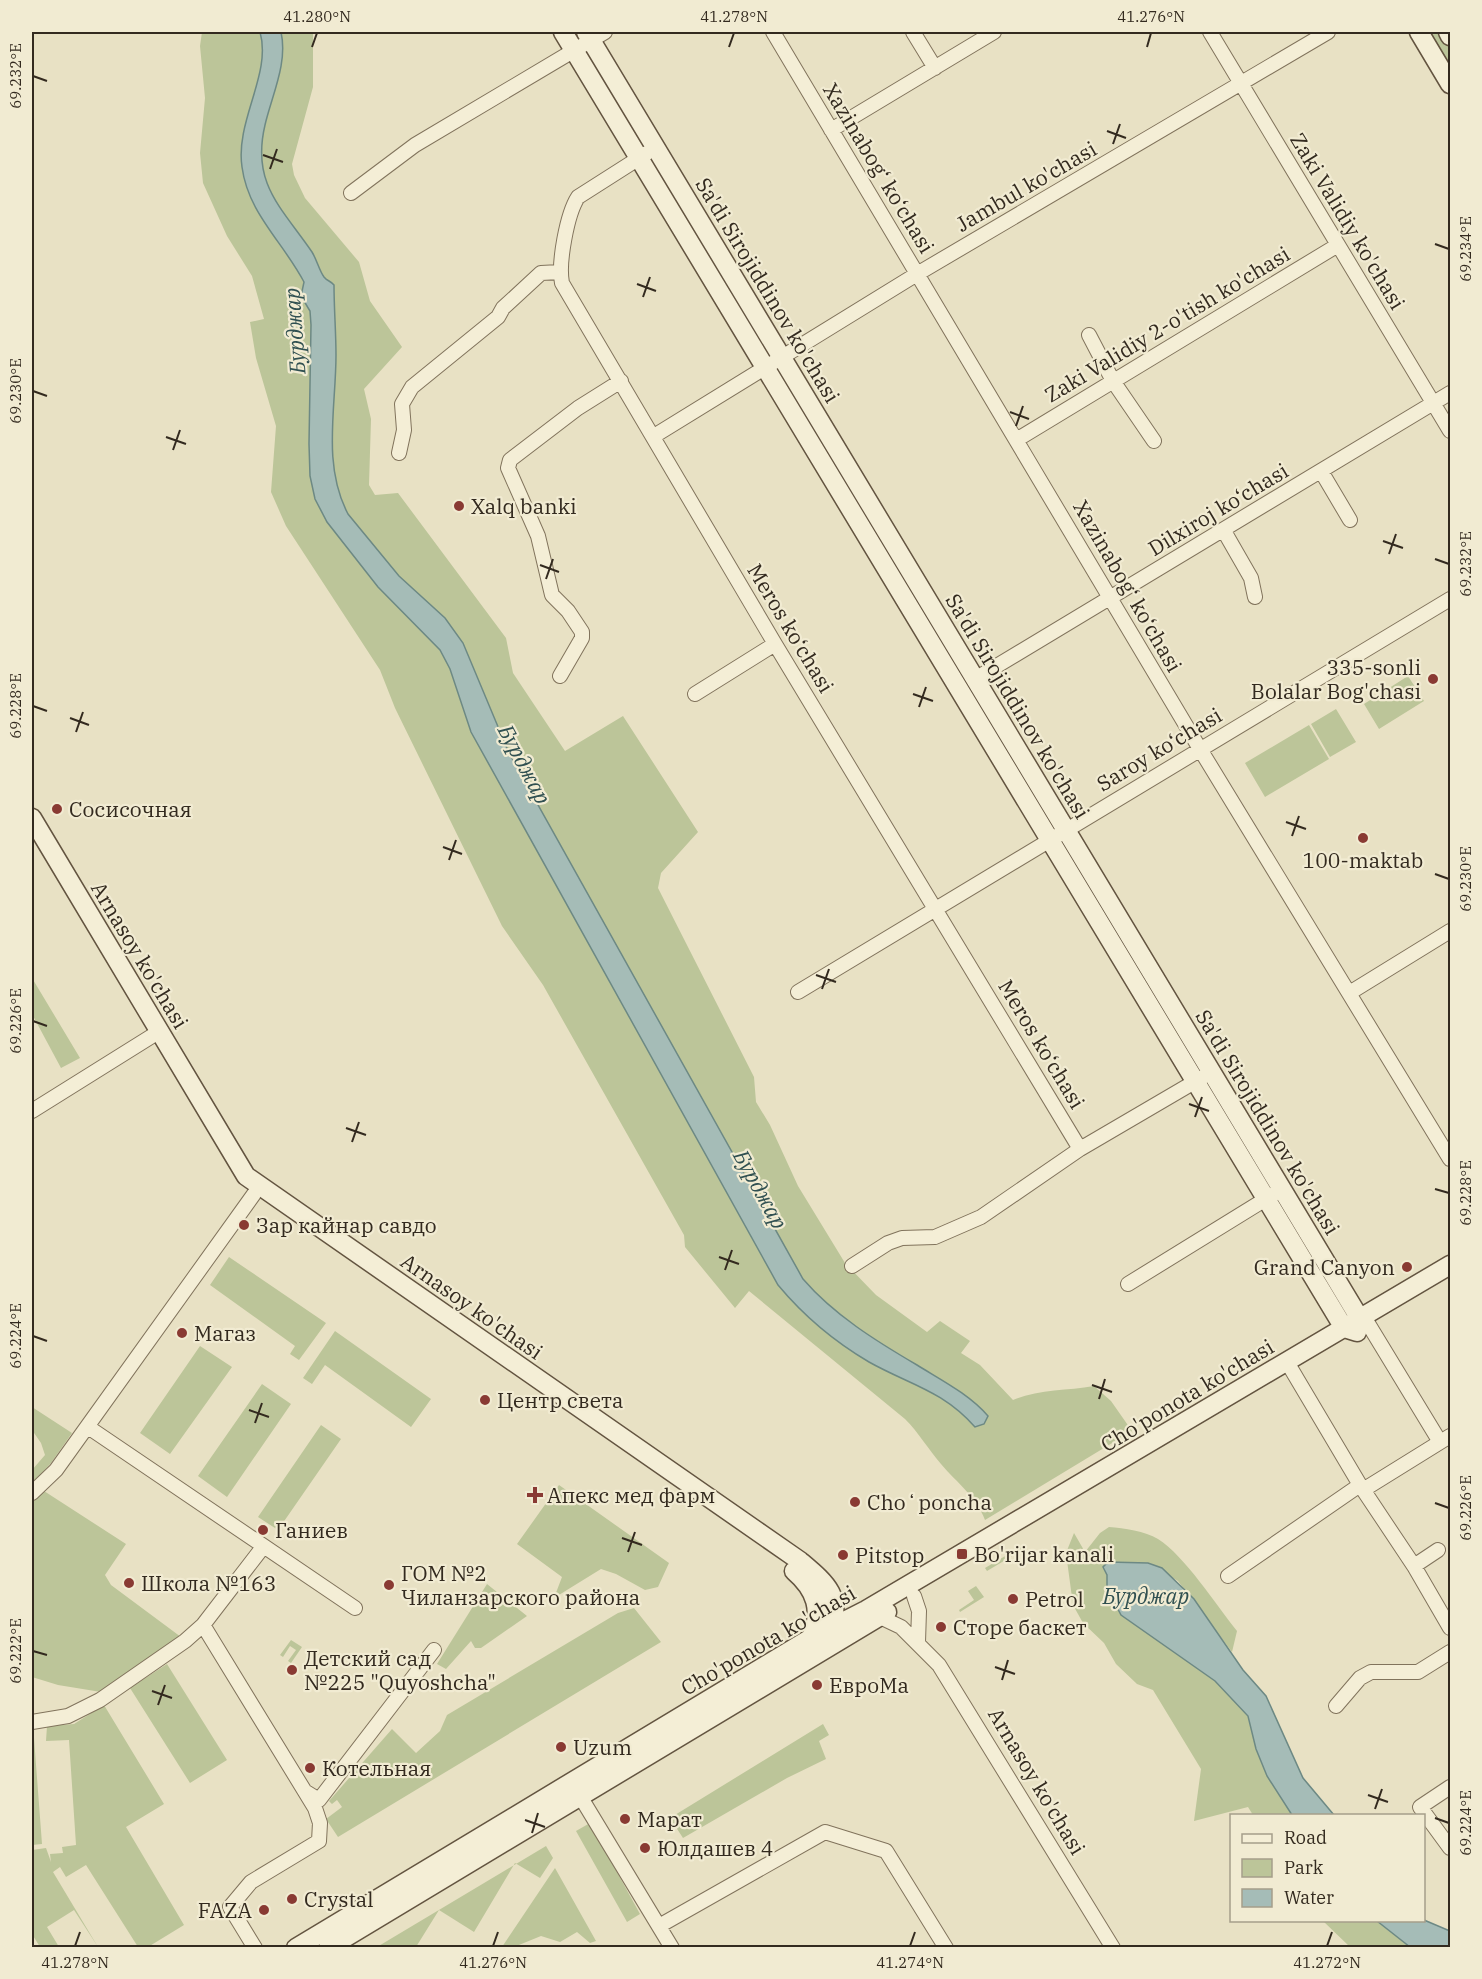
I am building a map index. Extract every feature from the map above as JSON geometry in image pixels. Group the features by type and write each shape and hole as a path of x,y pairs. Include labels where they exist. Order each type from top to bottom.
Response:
{"main road":[{"name":"Sa'di Sirojiddinov ko'chasi","path":"563,32 1266,1198 1359,1324"},
{"path":"1419,32 1450,84"},
{"path":"1448,32 1450,36"},
{"name":"Sa'di Sirojiddinov ko'chasi","path":"594,34 656,148 1282,1189 1359,1324"},
{"name":"Arnasoy ko'chasi","path":"32,818 233,1176 257,1190 481,1346 762,1546 808,1584 873,1613"},
{"name":"Arnasoy ko'chasi","path":"32,841 155,1034"},
{"name":"Cho'ponota ko'chasi","path":"328,1947 576,1789 815,1645 1083,1490 1290,1366 1450,1265"},
{"name":"Cho'ponota ko'chasi","path":"1359,1324 1450,1276"},
{"name":"Arnasoy ko'chasi","path":"481,1346 800,1561 823,1582 832,1595"},
{"name":"Cho'ponota ko'chasi","path":"831,1627 914,1596 1043,1513"},
{"path":"808,1584 815,1597 817,1610 815,1645"},
{"path":"815,1645 831,1627 836,1611 832,1595"},
{"name":"Cho'ponota ko'chasi","path":"296,1947 576,1789"}],"street":[{"name":"Xazinabog‘ ko‘chasi","path":"773,32 1018,439 1200,749 1351,992 1450,1159"},
{"path":"913,32 935,68"},
{"path":"831,130 994,32"},
{"name":"Zaki Validiy ko'chasi","path":"1210,32 1450,431"},
{"name":"Jambul ko'chasi","path":"654,436 917,274 1328,32"},
{"path":"351,193 415,145 574,51 594,34"},
{"path":"399,453 404,430 402,404 412,387 498,317 503,308 541,273 560,272 572,206 578,196 656,148"},
{"name":"Zaki Validiy 2-o'tish ko'chasi","path":"1018,439 1338,245"},
{"name":"Meros ko‘chasi","path":"560,272 562,283 775,644 1080,1149"},
{"path":"1089,335 1113,381 1154,441"},
{"path":"560,676 582,638 582,632 568,611 552,595 538,536 508,468 510,460 549,429 621,381"},
{"name":"Dilxiroj ko‘chasi","path":"975,679 1450,393"},
{"path":"1322,471 1350,520"},
{"path":"1224,531 1251,578 1254,597"},
{"name":"Saroy ko‘chasi","path":"798,992 1450,599"},
{"path":"695,694 775,644"},
{"path":"1351,992 1450,931"},
{"path":"32,1110 155,1034"},
{"path":"852,1266 888,1243 902,1238 935,1237 981,1217 1080,1149 1212,1072"},
{"path":"1128,1284 1282,1189"},
{"path":"32,1493 56,1470 88,1427 257,1190"},
{"path":"1228,1576 1361,1488 1445,1439 1359,1324"},
{"path":"1290,1366 1361,1488 1414,1566 1450,1628"},
{"path":"88,1427 356,1608"},
{"path":"32,1722 62,1718 100,1700 179,1646 203,1625 263,1547"},
{"path":"1414,1566 1438,1550"},
{"path":"914,1596 919,1611 918,1642"},
{"name":"Arnasoy ko'chasi","path":"873,1613 901,1628 918,1642 952,1685 1113,1947"},
{"path":"203,1625 306,1792 317,1804 320,1823 319,1841 251,1882 230,1907 255,1947"},
{"path":"317,1804 434,1650"},
{"path":"1336,1706 1364,1674 1418,1672 1450,1652"},
{"path":"1450,1787 1420,1807 1450,1848"},
{"path":"576,1789 672,1947"},
{"path":"659,1926 825,1832 886,1851 946,1947"}],"green space":[{"path":"202,32 313,32 313,87 292,164 294,175 305,198 359,262 370,301 402,347 364,389 371,419 369,485 375,495 398,493 506,638 513,673 565,751 623,716 698,832 661,873 658,888 754,1077 756,1102 770,1125 798,1186 845,1263 876,1295 927,1332 940,1321 970,1341 961,1353 980,1365 1013,1400 1042,1392 1094,1386 1111,1401 1132,1431 985,1520 971,1497 905,1419 749,1291 735,1308 685,1247 684,1235 543,985 502,926 395,708 380,670 286,526 271,492 276,426 256,358 250,322 264,319 252,276 227,236 203,183 200,153 205,98 200,46"},
{"path":"1426,32 1439,32 1450,50 1450,71"},
{"path":"657,168 770,355 765,358 652,171"},
{"path":"786,380 1054,822 1048,826 781,383"},
{"path":"1408,676 1424,701 1379,729 1364,704"},
{"path":"1336,709 1356,742 1330,757 1311,724"},
{"path":"1309,725 1329,759 1265,797 1245,763"},
{"path":"32,978 80,1058 61,1068 32,1014"},
{"path":"229,1257 326,1323 299,1360 290,1354 295,1346 210,1285"},
{"path":"335,1331 431,1399 411,1427 325,1365 312,1384 303,1378"},
{"path":"200,1346 232,1367 170,1454 140,1433"},
{"path":"262,1384 291,1404 227,1497 198,1476"},
{"path":"32,1407 72,1433 51,1463 32,1484 32,1470 45,1455 41,1443 32,1430"},
{"path":"321,1425 341,1439 278,1530 258,1517"},
{"path":"559,1485 669,1563 658,1587 645,1590 616,1574 601,1569 554,1598 562,1577 517,1544"},
{"path":"44,1491 126,1544 105,1575 111,1585 181,1637 101,1692 58,1685 32,1677 32,1500"},
{"path":"1109,1527 1128,1529 1158,1539 1179,1557 1237,1631 1232,1652 1178,1581 1148,1563 1108,1562 1107,1588 1121,1615 1215,1681 1248,1716 1256,1749 1267,1776 1291,1814 1252,1814 1248,1807 1194,1821 1201,1769 1153,1690 1137,1684 1116,1664 1104,1643 1083,1623 1073,1605 1066,1553 1074,1533 1085,1552 1100,1533"},
{"path":"1022,1546 1024,1549 987,1571 985,1568"},
{"path":"487,1584 527,1616 481,1648 475,1648 471,1641 446,1669 437,1664"},
{"path":"976,1586 984,1597 960,1612 959,1610 974,1600 968,1591"},
{"path":"634,1608 661,1642 338,1837 326,1819 342,1807 337,1800 332,1804 329,1801 392,1729 416,1753 440,1731 447,1715 618,1613"},
{"path":"291,1640 302,1647 291,1663 288,1661 296,1650 290,1646 283,1657 280,1655"},
{"path":"167,1664 227,1760 190,1783 130,1688"},
{"path":"104,1705 164,1804 126,1827 184,1925 148,1947 138,1947 86,1865 66,1877 60,1867 53,1872 98,1947 74,1910 47,1927 59,1947 40,1947 32,1934 32,1850 46,1848 51,1862 50,1854 63,1853 62,1847 76,1845 69,1740 46,1741 47,1726 74,1724"},
{"path":"823,1724 829,1735 819,1741 826,1759 787,1778 683,1838 670,1818"},
{"path":"34,1738 42,1844 32,1845 32,1739"},
{"path":"590,1823 640,1914 627,1922 576,1831"},
{"path":"546,1846 553,1858 540,1878 516,1864"},
{"path":"514,1865 474,1932 439,1910 416,1947 377,1947"},
{"path":"555,1868 596,1941 590,1943 577,1932 560,1942 541,1936 514,1947 502,1947"},
{"path":"1324,1922 1378,1922 1410,1947 1350,1947"}],"water":[{"name":"Бурджар","path":"260,32 281,32 283,44 281,67 265,125 262,146 262,164 266,180 280,208 312,252 324,277 334,285 336,355 333,456 335,476 348,514 399,576 445,618 463,643 509,753 803,1279 828,1304 856,1326 972,1401 988,1416 984,1424 975,1427 938,1396 856,1354 809,1317 778,1285 471,732 450,669 440,650 378,587 327,522 315,499 310,476 309,444 311,325 310,311 301,296 304,282 251,199 242,167 241,150 244,132 261,64"},
{"name":"Бурджар","path":"1108,1562 1148,1563 1162,1568 1194,1599 1243,1670 1266,1696 1303,1778 1333,1814 1291,1814 1267,1776 1256,1749 1248,1716 1215,1681 1121,1615 1107,1588 1107,1575 1103,1567"},
{"path":"1425,1920 1450,1931 1450,1947 1410,1947 1378,1922"}],"place":[{"name":"Xalq banki","path":"459,506"},
{"name":"335-sonli Bolalar Bog'chasi","path":"1433,679"},
{"name":"Сосисочная","path":"57,809"},
{"name":"100-maktab","path":"1363,838"},
{"name":"Зар кайнар савдо","path":"244,1225"},
{"name":"Grand Canyon","path":"1407,1267"},
{"name":"Магаз","path":"182,1333"},
{"name":"Центр света","path":"485,1400"},
{"name":"Апекс мед фарм","path":"535,1495"},
{"name":"Choʻponcha","path":"855,1502"},
{"name":"Ганиев","path":"263,1530"},
{"name":"Bo'rijar kanali","path":"962,1554"},
{"name":"Pitstop","path":"843,1555"},
{"name":"Школа №163","path":"129,1583"},
{"name":"ГОМ №2 Чиланзарского района","path":"389,1585"},
{"name":"Petrol","path":"1013,1599"},
{"name":"Сторе баскет","path":"941,1627"},
{"name":"Детский сад №225 \"Quyoshcha\"","path":"292,1670"},
{"name":"ЕвроМа","path":"817,1685"},
{"name":"Uzum","path":"561,1747"},
{"name":"Котельная","path":"310,1768"},
{"name":"Марат","path":"625,1819"},
{"name":"Юлдашев 4","path":"645,1848"},
{"name":"Crystal","path":"292,1899"},
{"name":"FAZA","path":"264,1910"}]}
